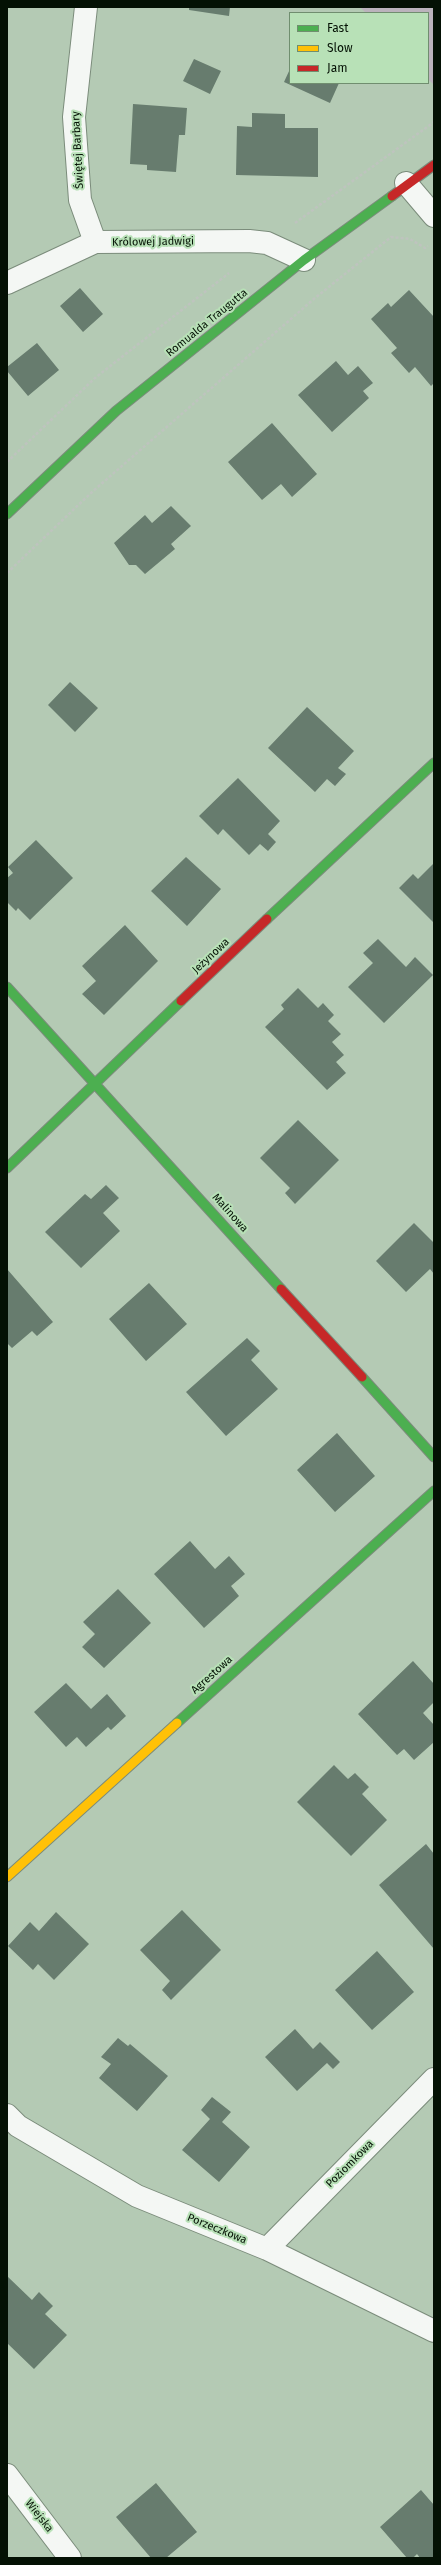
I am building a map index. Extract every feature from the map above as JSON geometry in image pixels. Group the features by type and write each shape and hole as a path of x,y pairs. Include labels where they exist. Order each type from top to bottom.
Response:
{"street":[{"name":"Świętej Barbary","path":"86,7 74,117 80,200 95,242"},
{"name":"Romualda Traugutta","path":"7,514 116,411 304,260 434,165"},
{"path":"406,184 434,216"},
{"name":"Królowej Jadwigi","path":"7,283 95,242 267,243 304,260"},
{"name":"Jeżynowa","path":"7,1168 95,1081 434,763"},
{"name":"Malinowa","path":"7,987 95,1081 434,1457"},
{"name":"Agrestowa","path":"7,1877 434,1491"},
{"name":"Poziomkowa","path":"267,2249 434,2079"},
{"name":"Porzeczkowa","path":"7,2115 18,2126 137,2196 267,2249 434,2331"},
{"name":"Wiejska","path":"7,2475 70,2558"}],"path":[{"path":"267,243 434,122"},
{"path":"7,573 103,482 315,298 391,237 410,239 425,248 430,244"},
{"path":"7,462 95,378 230,272"}],"shaded area":[{"path":"360,7 434,7 434,85 429,80 429,12 365,12"}],"building":[{"path":"189,7 230,7 229,16 189,10"},
{"path":"194,59 221,71 210,94 183,81"},
{"path":"289,71 289,84 339,84 330,103 284,82"},
{"path":"133,104 187,108 185,135 179,135 176,172 147,170 147,165 130,164"},
{"path":"252,113 285,114 285,128 318,128 318,177 236,175 237,126 252,127"},
{"path":"80,288 103,314 83,332 60,306"},
{"path":"409,290 434,317 434,383 431,386 415,367 409,373 391,353 397,348 371,319 388,303 391,307"},
{"path":"37,343 59,370 28,396 7,371 7,367"},
{"path":"336,361 348,375 358,366 373,383 363,391 369,398 332,432 298,395"},
{"path":"272,423 317,474 292,497 281,484 262,500 228,462"},
{"path":"171,506 191,526 171,544 175,549 145,574 136,565 129,565 114,543 145,515 152,523"},
{"path":"70,682 98,708 75,732 48,705"},
{"path":"307,707 354,751 338,768 346,774 335,786 327,779 315,792 268,748"},
{"path":"238,778 280,821 268,834 276,842 268,851 260,844 249,855 223,829 218,835 199,816"},
{"path":"36,840 73,878 30,920 18,908 16,911 7,902 7,878 13,873 8,867"},
{"path":"186,857 221,889 187,926 151,891"},
{"path":"434,863 434,923 399,888 413,874 418,879"},
{"path":"125,925 158,961 104,1015 82,994 96,981 82,966"},
{"path":"378,939 406,967 415,957 433,975 384,1023 348,987 373,963 363,953"},
{"path":"298,988 318,1008 323,1003 334,1015 328,1021 341,1034 332,1042 344,1055 336,1062 346,1073 327,1090 265,1027 284,1009 281,1005"},
{"path":"298,1120 339,1160 295,1204 285,1193 290,1188 260,1158"},
{"path":"106,1185 119,1198 103,1213 120,1231 81,1268 45,1232 85,1194 91,1199"},
{"path":"414,1223 434,1243 434,1274 430,1269 406,1292 376,1261"},
{"path":"7,1269 53,1322 37,1336 32,1331 12,1348 7,1343"},
{"path":"149,1283 187,1324 146,1361 109,1319"},
{"path":"247,1338 260,1351 251,1360 278,1389 226,1436 186,1392"},
{"path":"337,1433 375,1476 335,1512 297,1470"},
{"path":"190,1541 215,1569 229,1556 245,1574 231,1586 239,1596 204,1628 154,1574"},
{"path":"118,1589 151,1623 104,1668 82,1647 95,1634 83,1622"},
{"path":"413,1661 434,1684 434,1702 423,1713 434,1725 434,1742 414,1760 404,1749 397,1755 358,1714"},
{"path":"66,1683 91,1709 107,1694 126,1716 111,1730 108,1727 86,1747 77,1737 66,1747 34,1712"},
{"path":"334,1765 348,1779 355,1773 369,1787 362,1794 387,1820 351,1856 297,1802"},
{"path":"426,1844 434,1854 434,1949 379,1885"},
{"path":"182,1910 221,1950 171,2000 162,1990 170,1981 140,1950"},
{"path":"56,1912 89,1944 54,1980 38,1964 33,1970 8,1946 30,1922 39,1931"},
{"path":"377,1951 414,1992 372,2030 335,1990"},
{"path":"295,2029 313,2049 320,2042 340,2062 333,2069 327,2063 297,2091 265,2057"},
{"path":"118,2038 128,2046 130,2044 168,2076 137,2111 99,2078 111,2064 101,2057"},
{"path":"212,2097 231,2112 222,2122 250,2147 219,2182 182,2150 210,2119 201,2110"},
{"path":"7,2276 32,2300 39,2292 53,2306 45,2314 67,2335 34,2369 7,2343"},
{"path":"156,2483 197,2532 166,2558 151,2558 116,2517"},
{"path":"421,2490 434,2505 434,2558 420,2558 417,2554 413,2558 407,2558 380,2527"}],"traffic: fast":[{"path":"7,514 116,411 304,260 392,196"},
{"path":"267,919 434,763"},
{"path":"7,987 281,1289"},
{"path":"7,1168 181,1001"},
{"path":"362,1377 434,1457"},
{"path":"177,1723 434,1491"}],"traffic: slow":[{"path":"7,1877 177,1723"}],"traffic: jam":[{"path":"392,196 434,165"},
{"path":"181,1001 267,919"},
{"path":"281,1289 362,1377"}]}
